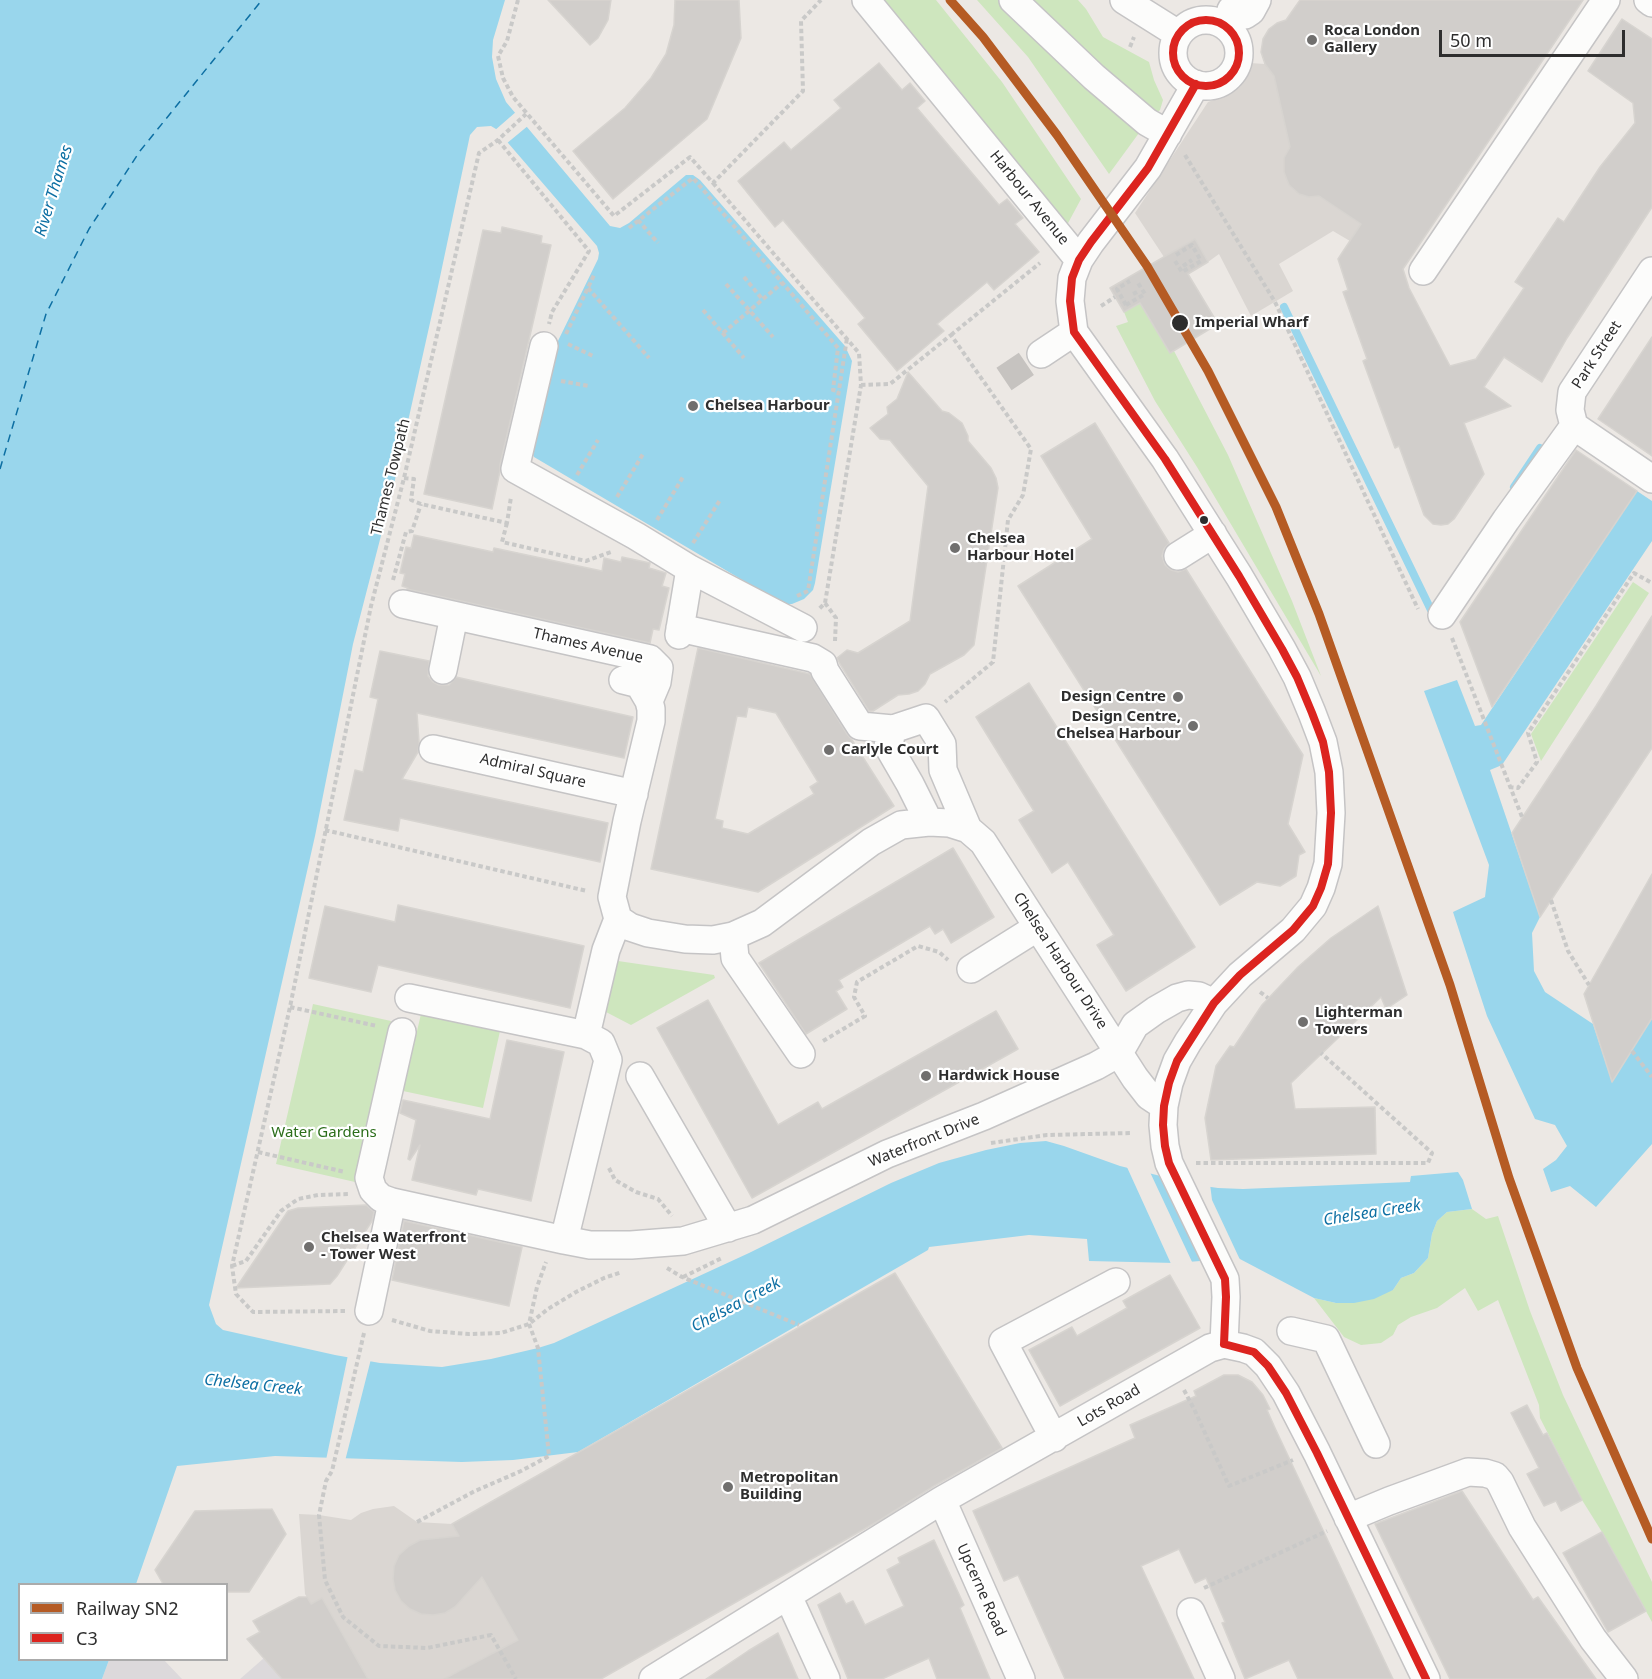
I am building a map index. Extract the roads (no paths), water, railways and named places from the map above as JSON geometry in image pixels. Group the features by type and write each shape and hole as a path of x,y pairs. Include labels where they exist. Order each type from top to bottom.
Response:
{"street":[{"name":"Harbour Avenue","path":"866,0 1079,260 1072,278 1070,301 1074,332 1119,392 1213,534 1282,649 1305,695 1323,742 1329,772 1331,813 1328,864 1321,888 1313,906 1293,930 1240,975 1215,1003 1177,1061 1164,1106"},
{"path":"1013,0 1094,77 1177,144"},
{"path":"1124,0 1178,34"},
{"path":"1230,11 1231,32 1237,41 1239,51 1238,62 1233,71 1226,79 1206,86 1186,80 1174,63 1174,44 1178,34 1194,22 1204,19 1214,21 1230,11 1245,15 1251,11 1257,0"},
{"path":"1423,271 1606,0"},
{"path":"1648,0 1652,3"},
{"path":"1079,260 1148,168 1177,144 1196,84"},
{"name":"Park Street","path":"1574,426 1570,410 1572,392 1652,271"},
{"path":"1041,354 1074,332"},
{"path":"544,346 516,469 636,536 695,554 803,628"},
{"path":"1431,614 1506,520 1574,426 1652,479"},
{"path":"1178,556 1213,534"},
{"path":"695,554 680,631 813,658 823,664 825,671 860,726 893,729 926,718 942,744 943,770 968,829"},
{"name":"Thames Avenue","path":"403,604 650,659 659,668 657,682 649,701 651,721 634,794 615,908 586,1035"},
{"path":"443,670 454,616"},
{"path":"623,680 639,684 649,701"},
{"path":"893,729 888,746 930,822"},
{"name":"Admiral Square","path":"433,749 634,794"},
{"path":"615,908 630,927 648,933 685,939 714,940 733,936 762,923 871,842 901,825 949,823 968,829"},
{"name":"Chelsea Harbour Drive","path":"968,829 983,842 1135,1078 1149,1096 1164,1106"},
{"path":"959,964 1038,927"},
{"path":"733,936 735,958 801,1054"},
{"path":"1119,1053 1135,1025 1176,998 1188,995 1199,996 1215,1003"},
{"path":"409,998 586,1035 601,1043 608,1060 573,1209 559,1239"},
{"path":"369,1311 378,1190 402,1032"},
{"name":"Waterfront Drive","path":"378,1190 559,1239 590,1245 683,1241 753,1220 887,1154 1058,1084 1119,1053"},
{"path":"640,1076 728,1228"},
{"path":"1164,1106 1165,1146 1171,1166 1225,1279 1224,1344 1254,1352 1268,1366 1286,1393 1426,1679"},
{"path":"1054,1438 1003,1342 1116,1282"},
{"path":"1291,1331 1326,1339 1376,1444"},
{"name":"Lots Road","path":"653,1679 942,1500 1210,1348 1224,1344"},
{"path":"1348,1518 1468,1472 1495,1476 1522,1527 1593,1639 1624,1679"},
{"name":"Upcerne Road","path":"942,1500 1021,1679"},
{"path":"788,1596 826,1679"},
{"path":"1191,1612 1221,1679"}],"water":[{"path":"0,0 505,0 493,40 492,57 496,79 506,102 610,226 620,228 629,223 686,175 693,175 700,180 845,346 852,361 815,583 813,590 804,599 792,604 783,604 534,457 531,451 556,345 599,253 597,246 496,129 491,126 477,127 470,135 392,493 353,644 315,836 209,1305 216,1324 223,1330 380,1363 442,1367 491,1359 554,1343 749,1253 891,1183 939,1163 1020,1143 1046,1141 1120,1166 1218,1188 1410,1182 1411,1176 1458,1172 1463,1180 1472,1209 1447,1212 1437,1221 1428,1258 1414,1273 1401,1278 1393,1290 1374,1299 1354,1303 1336,1303 1314,1298 1238,1258 1175,1263 1089,1261 1087,1239 1029,1235 929,1247 928,1250 578,1452 513,1460 462,1462 275,1456 177,1466 136,1583 18,1583 18,1661 109,1661 102,1679 0,1679"},
{"path":"1637,491 1652,501 1652,541 1502,765 1490,770 1540,917 1532,933 1534,971 1545,992 1593,1024 1612,1082 1652,1018 1652,1144 1596,1207 1570,1186 1551,1192 1543,1169 1556,1160 1567,1146 1555,1125 1535,1119 1487,1016 1453,912 1485,897 1489,865 1424,691 1457,680 1475,726 1481,725"}],"waterway":[{"path":"1284,307 1431,610"},
{"path":"1514,487 1540,448"}],"tunnel":[{"path":"1004,379 1041,354"}],"rail line":[{"name":"SN2","path":"950,0 983,37 1057,135 1147,266 1208,371 1276,507 1319,614 1450,985 1509,1178 1577,1368 1652,1539"}],"place":[{"name":"Roca London Gallery","path":"1312,40"},
{"name":"Imperial Wharf","path":"1180,323"},
{"name":"Chelsea Harbour","path":"693,406"},
{"name":"Chelsea Harbour Hotel","path":"955,548"},
{"name":"Design Centre","path":"1178,697"},
{"name":"Design Centre, Chelsea Harbour","path":"1193,726"},
{"name":"Carlyle Court","path":"829,750"},
{"name":"Lighterman Towers","path":"1303,1022"},
{"name":"Hardwick House","path":"926,1076"},
{"name":"Chelsea Waterfront - Tower West","path":"309,1247"},
{"name":"Metropolitan Building","path":"728,1487"}],"water label":[{"name":"River Thames","path":"54,191"},
{"name":"Chelsea Creek","path":"1372,1213"},
{"name":"Chelsea Creek","path":"736,1305"},
{"name":"Chelsea Creek","path":"253,1385"}],"park label":[{"name":"Water Gardens","path":"324,1133"}]}
